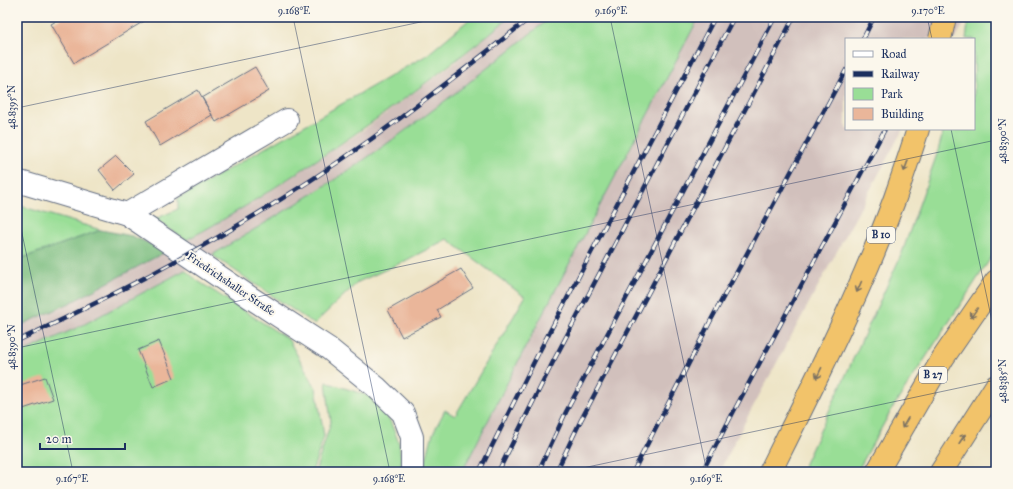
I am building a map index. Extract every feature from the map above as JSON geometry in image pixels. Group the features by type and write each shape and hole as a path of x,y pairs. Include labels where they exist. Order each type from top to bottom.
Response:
{"highway":[{"path":"940,38 944,17"},
{"name":"B 10","path":"770,472 837,338 878,243 918,130"},
{"name":"B 27","path":"877,472 943,358 996,281"},
{"path":"941,472 996,386"}],"street":[{"path":"127,214 287,120"},
{"name":"Friedrichshaller Straße","path":"17,181 127,214 328,348 376,386 403,413 412,436 412,472"}],"shaded area":[{"path":"510,17 551,17 469,83 377,151 283,213 212,255 81,326 17,355 17,327 70,303 200,233 269,192 362,131 453,64"},
{"path":"699,17 968,17 956,38 845,38 845,130 902,130 719,472 462,472 526,346"}],"green space":[{"path":"472,17 510,17 460,57 383,114 274,188 216,224 186,240 155,219 178,209 178,198 427,55"},
{"path":"551,17 699,17 526,346 462,472 423,472 433,433 445,410 455,416 525,297 447,239 405,261 358,282 314,324 212,255 317,191 378,150 444,102"},
{"path":"969,17 996,17 996,250 892,409 857,472 801,472 902,253 937,154 944,130 975,130 975,38 966,38"},
{"path":"17,205 101,230 17,260"},
{"path":"101,230 132,236 167,251 70,303 17,327 17,260"},
{"path":"185,270 198,281 288,339 316,388 324,436 312,472 17,472 17,355 81,326"},
{"path":"326,382 369,396 390,421 399,443 402,468 401,472 315,472 331,422"}],"building":[{"path":"63,17 151,17 74,63 51,24"},
{"path":"255,67 269,91 216,122 202,98"},
{"path":"198,90 212,115 160,146 146,121"},
{"path":"116,156 134,174 115,190 99,170"},
{"path":"461,269 473,288 437,310 441,317 402,337 388,310"},
{"path":"159,341 174,378 153,387 138,350"},
{"path":"45,377 53,399 17,411 17,386"}],"railway":[{"path":"17,341 109,297 154,273 286,196 391,125 531,17"},
{"path":"479,472 539,352 715,17"},
{"path":"498,472 554,360 734,17"},
{"path":"538,472 566,412 775,17"},
{"path":"556,472 581,420 794,17"},
{"path":"864,38 874,17"},
{"path":"937,38 949,17"},
{"path":"633,472 711,320 845,72"},
{"path":"702,472 884,130"}]}
